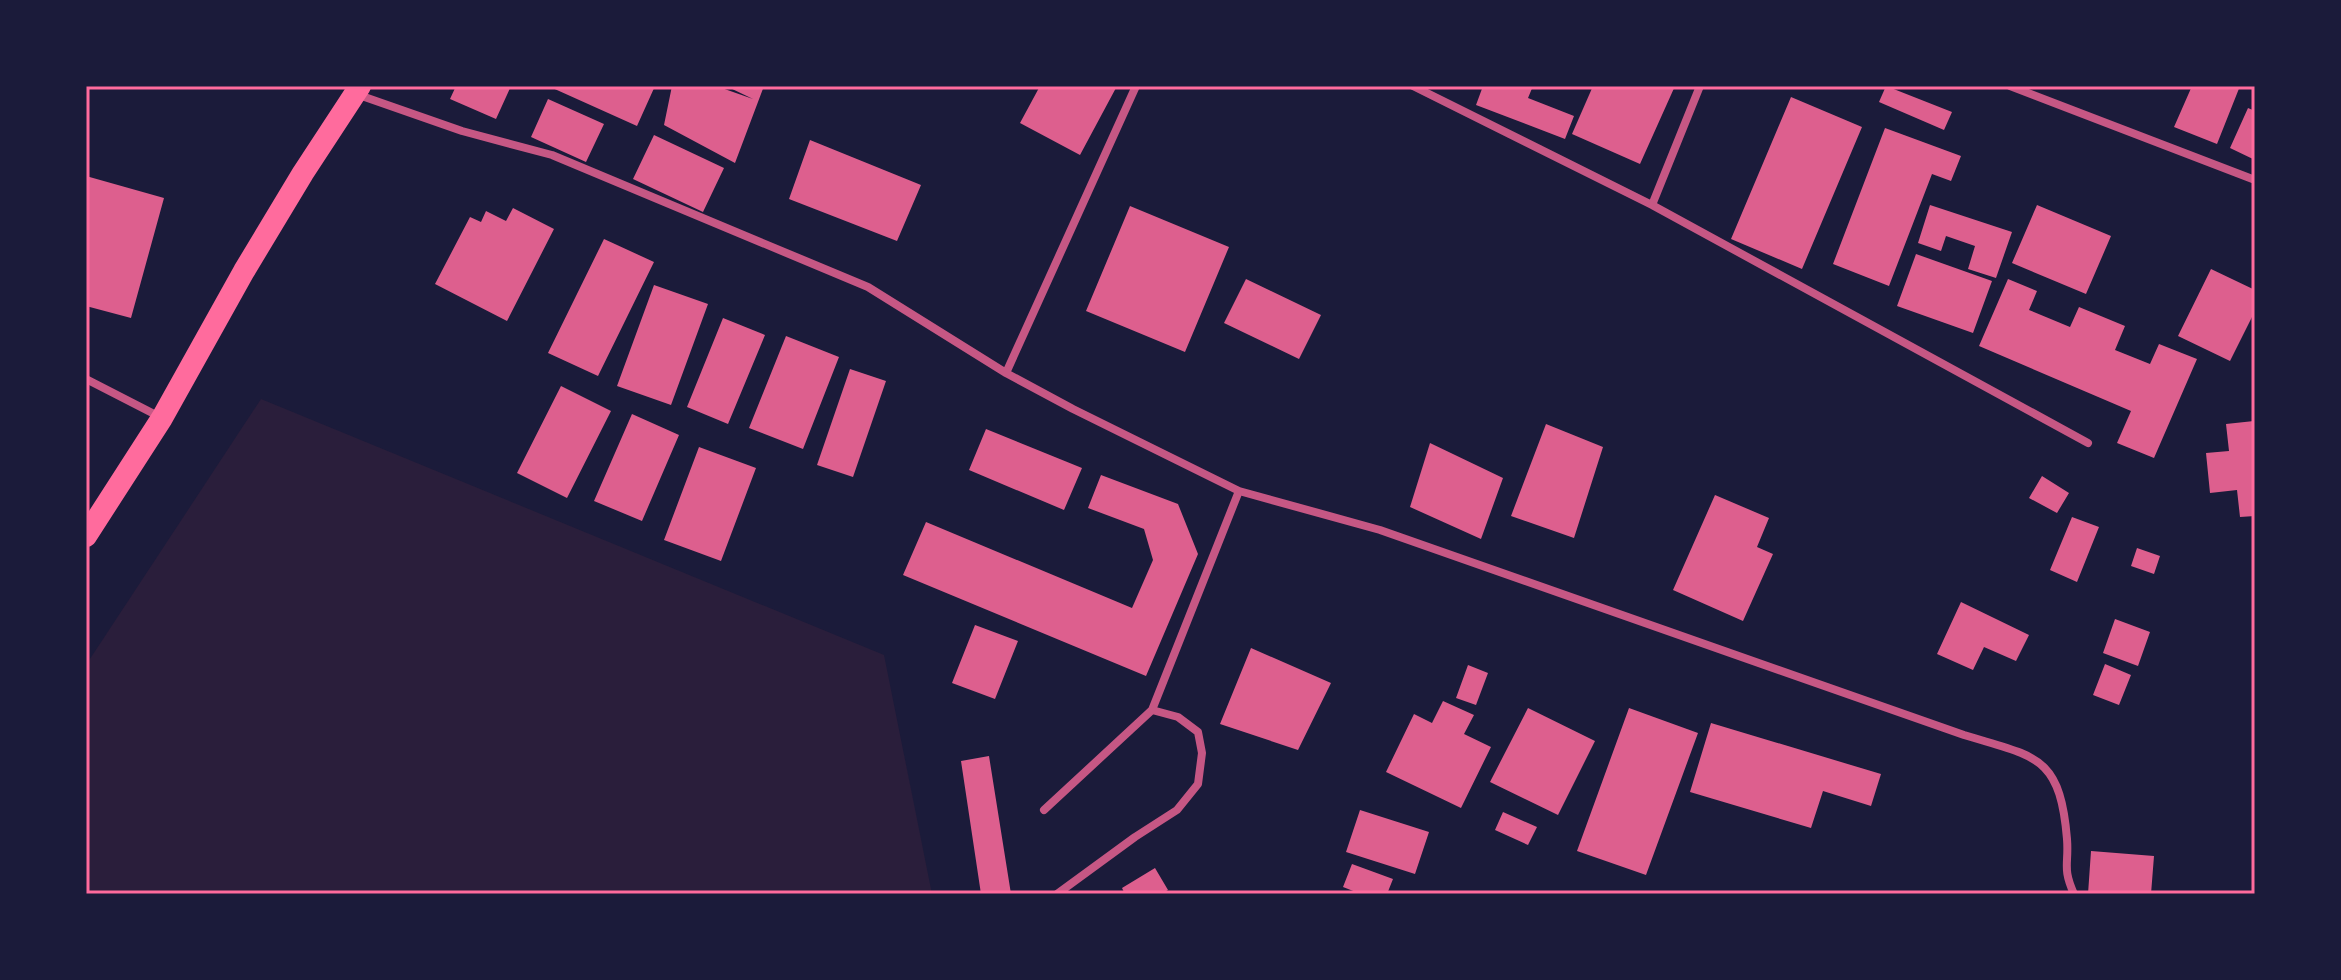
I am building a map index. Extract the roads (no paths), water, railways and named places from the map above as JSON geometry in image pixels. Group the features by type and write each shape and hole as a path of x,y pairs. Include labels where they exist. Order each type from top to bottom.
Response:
{"highway":[{"path":"86,536 162,418 244,271 357,90"}],"street":[{"path":"1006,373 1136,86"},
{"path":"1413,86 1652,205 2088,443"},
{"path":"1652,205 1700,86"},
{"path":"2010,86 2255,180"},
{"path":"357,90 462,131 552,155 868,287 1006,373 1239,491 1380,530 2031,756 2044,766 2056,782 2067,840 2065,875 2074,894"},
{"path":"86,379 162,418"},
{"path":"1044,810 1152,710 1239,491"},
{"path":"1057,894 1177,810 1198,784 1202,753 1198,732 1178,717 1152,710"}]}
